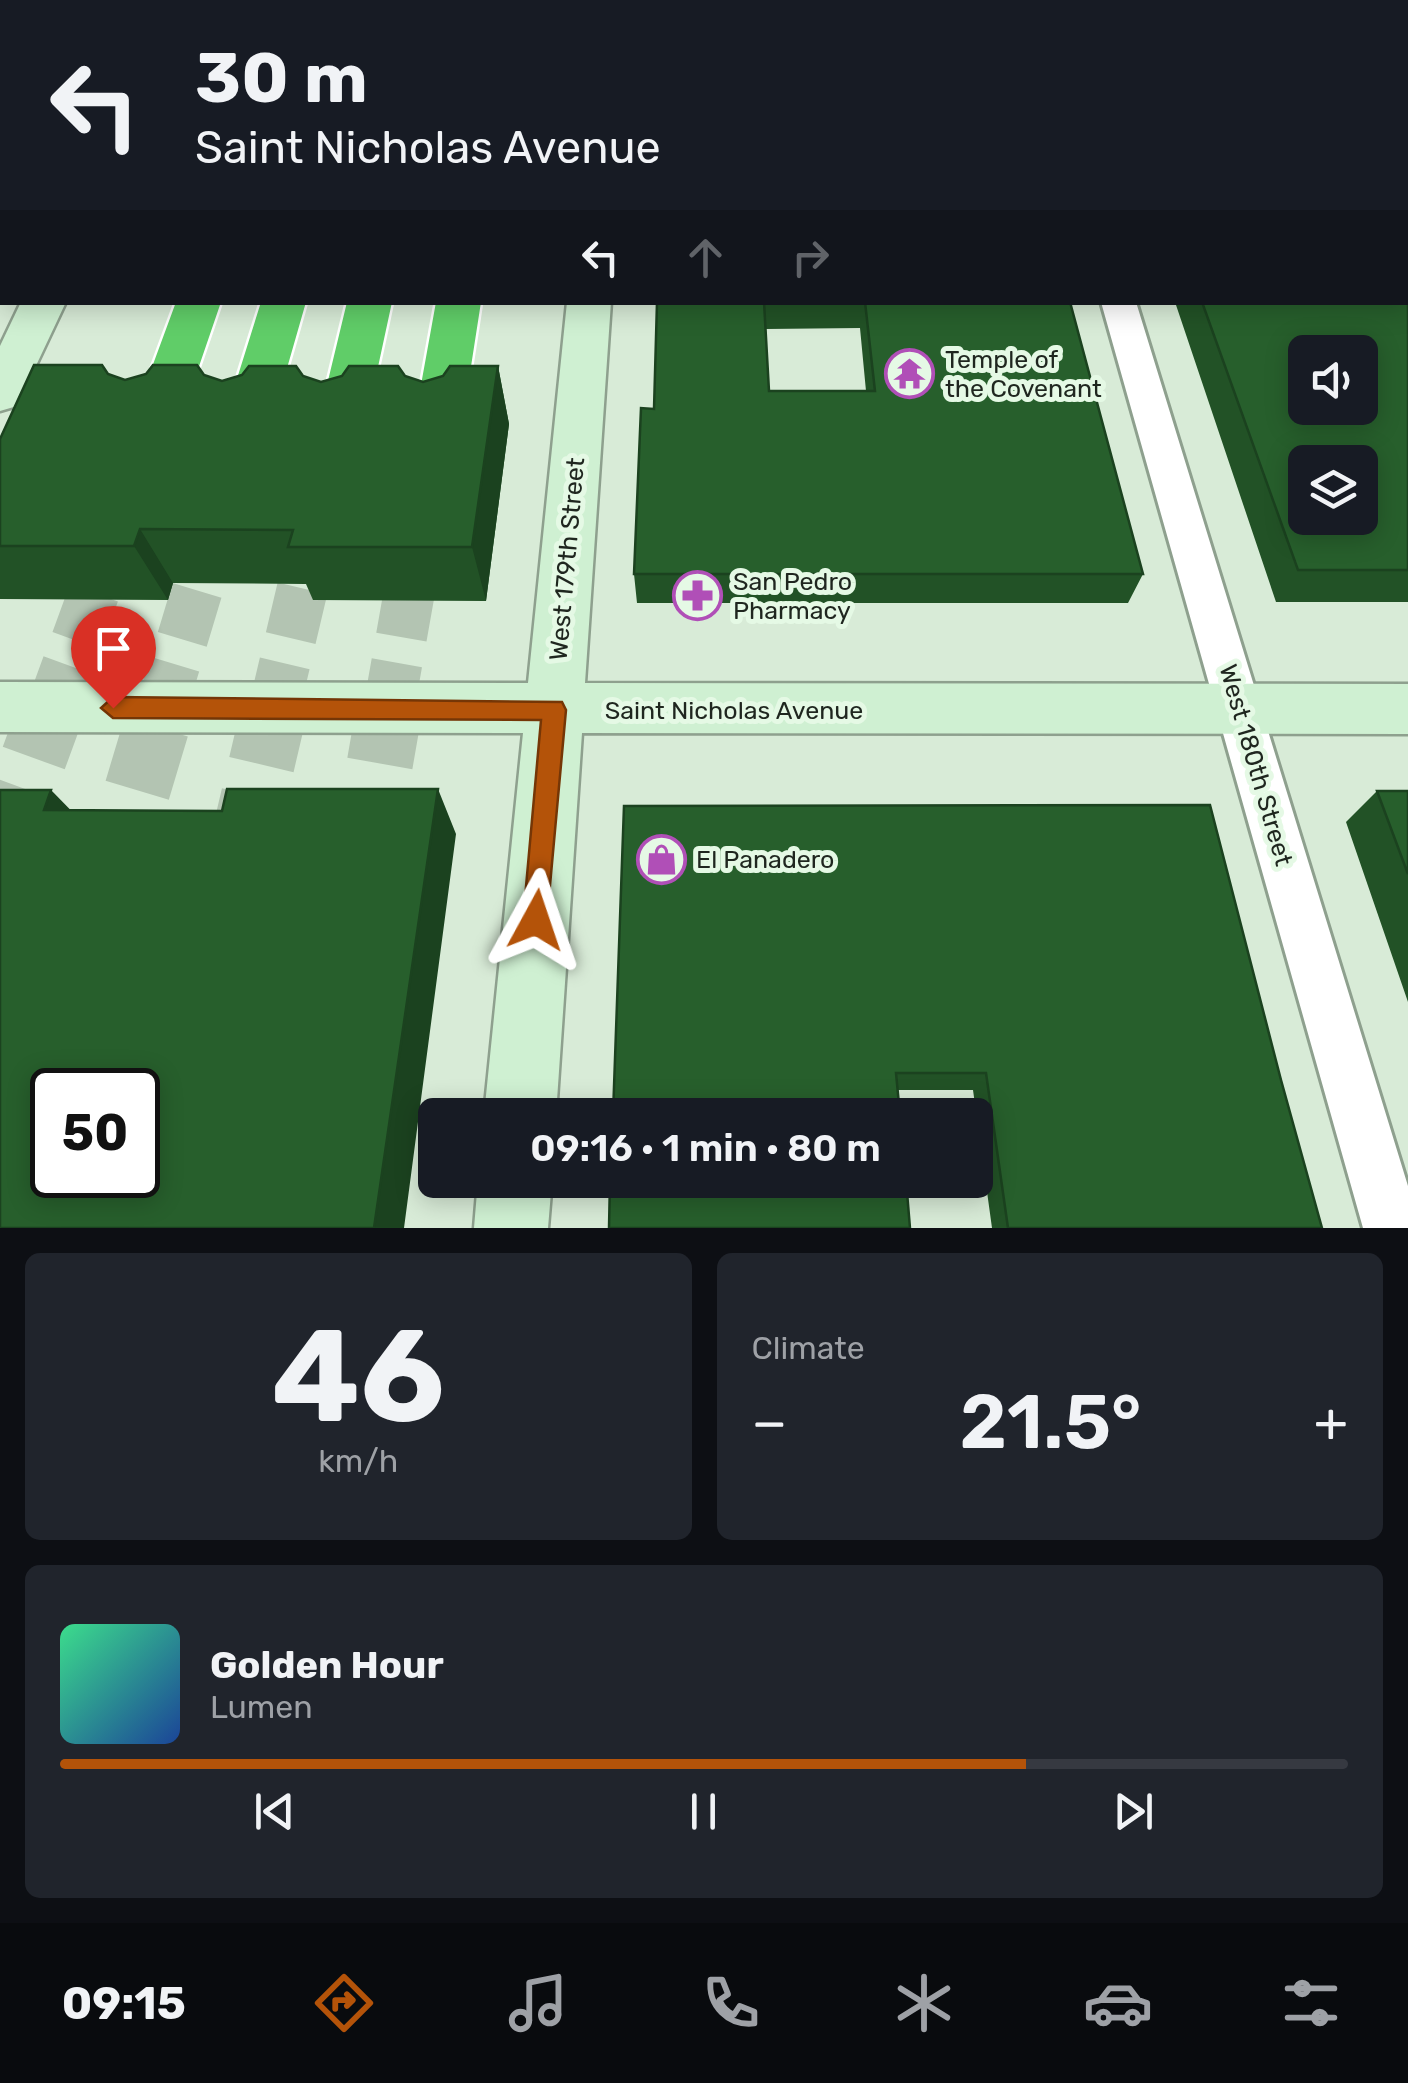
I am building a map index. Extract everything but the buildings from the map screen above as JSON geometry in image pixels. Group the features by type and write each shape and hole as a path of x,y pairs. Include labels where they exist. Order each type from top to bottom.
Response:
{"highway":[{"path":"158,416 198,305"},
{"path":"249,418 283,305"},
{"path":"343,418 369,305"},
{"path":"439,418 458,305"}],"main road":[{"path":"0,394 43,305"},
{"name":"West 179th Street","path":"521,1098 588,305"},
{"name":"Saint Nicholas Avenue","path":"0,707 1408,708"},
{"path":"510,1228 513,1198"}],"street":[{"name":"West 180th Street","path":"1119,305 1392,1228"}],"tunnel":[{"path":"273,713 321,510"},
{"path":"160,713 221,511"},
{"path":"388,713 421,526"},
{"path":"50,713 118,527"},
{"path":"0,850 51,711"},
{"path":"109,884 161,711"},
{"path":"239,860 274,711"},
{"path":"363,860 389,711"}],"place":[{"name":"Temple of the Covenant","path":"910,373"},
{"name":"San Pedro Pharmacy","path":"698,595"},
{"name":"El Panadero","path":"661,859"}],"route":[{"path":"113,708 554,710 536,920"}]}
